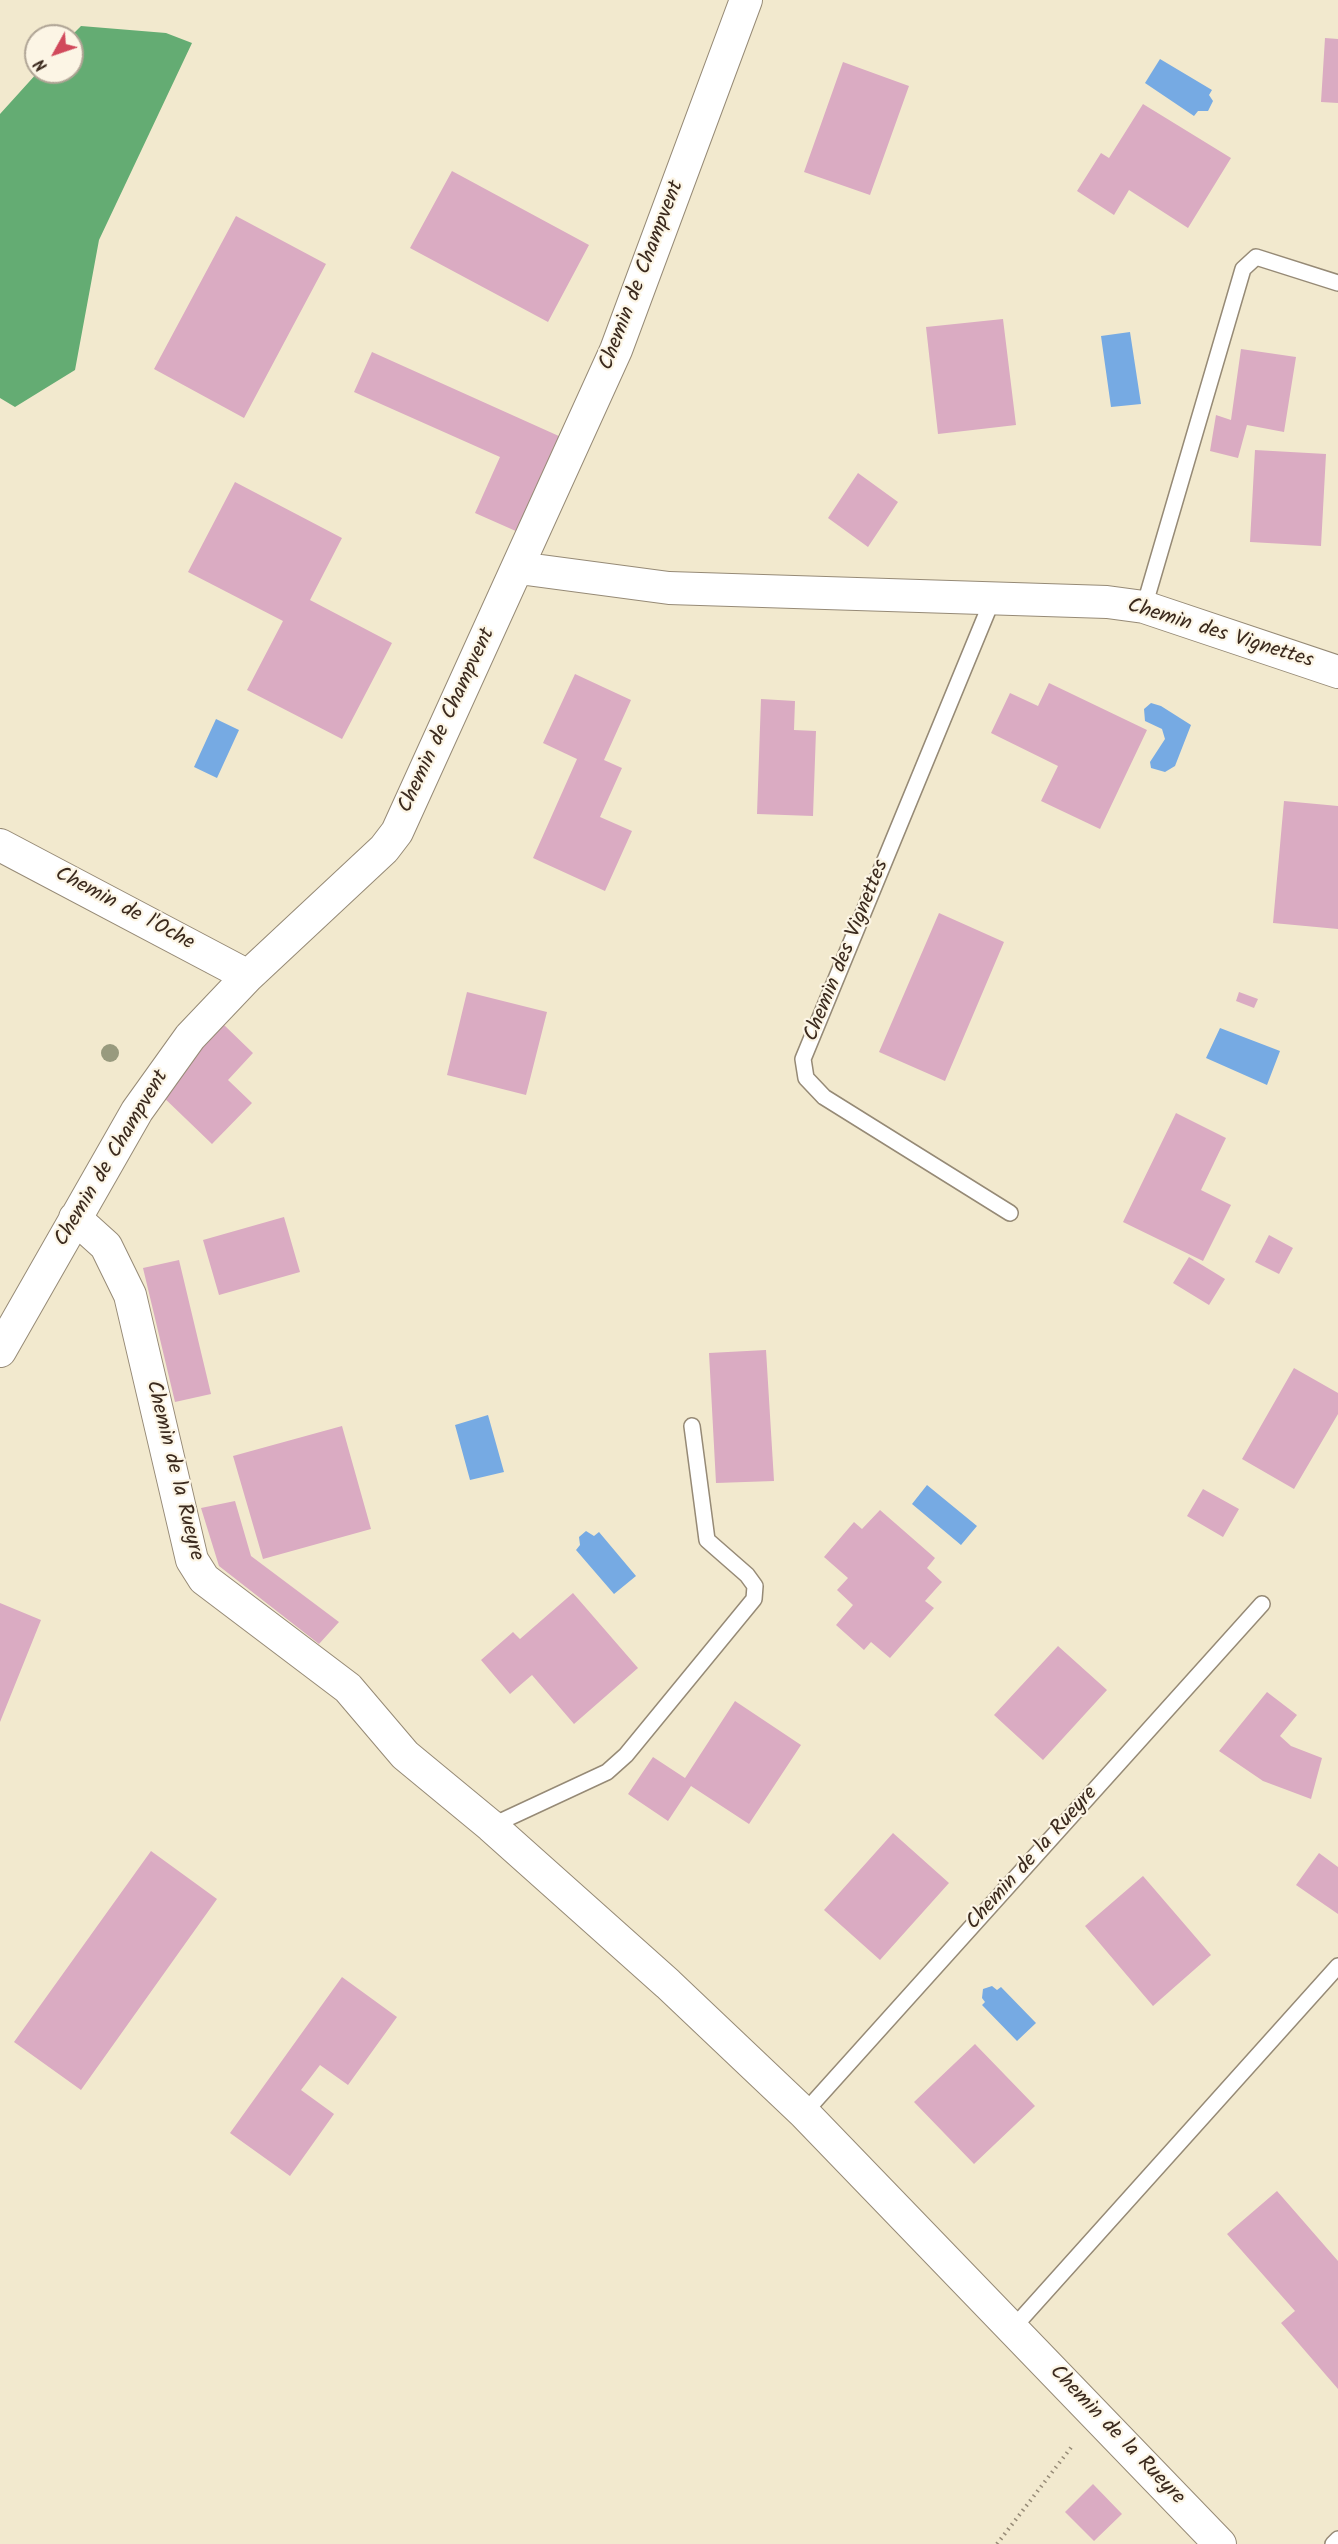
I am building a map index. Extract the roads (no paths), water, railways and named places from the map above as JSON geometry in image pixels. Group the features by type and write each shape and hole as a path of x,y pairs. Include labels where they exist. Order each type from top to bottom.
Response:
{"street":[{"name":"Chemin de Champvent","path":"0,1351 137,1111 190,1037 248,976 384,849 397,832 616,351 746,0"},
{"name":"Chemin des Vignettes","path":"519,568 669,588 1107,602 1144,608 1338,672"},
{"name":"Chemin de l'Oche","path":"0,844 248,976"},
{"name":"Chemin de la Rueyre","path":"75,1218 106,1246 130,1295 192,1560 204,1579 348,1688 405,1755 491,1826 668,1984 804,2113 1220,2544"}],"lane":[{"path":"1144,608 1243,269 1256,257 1338,283"},
{"name":"Chemin des Vignettes","path":"993,598 803,1059 806,1078 824,1097 1011,1213"},
{"path":"491,1826 607,1772 626,1755 754,1599 755,1586 747,1575 707,1540 692,1426"},
{"name":"Chemin de la Rueyre","path":"804,2113 1262,1604"},
{"path":"1013,2328 1338,1966"},
{"path":"1333,2544 1338,2539"}],"water":[{"path":"1160,59 1212,90 1209,95 1213,101 1208,111 1198,111 1194,116 1145,83"},
{"path":"1130,332 1141,404 1111,407 1101,336"},
{"path":"1151,703 1161,706 1191,725 1175,766 1165,772 1151,768 1150,762 1165,739 1162,729 1145,721 1144,709"},
{"path":"216,719 239,730 217,778 194,767"},
{"path":"1220,1028 1280,1051 1267,1085 1206,1058"},
{"path":"488,1415 504,1472 470,1480 455,1425"},
{"path":"927,1485 977,1526 961,1545 912,1504"},
{"path":"586,1531 594,1536 599,1532 636,1576 614,1594 576,1550 580,1545 579,1537"},
{"path":"992,1986 997,1990 1001,1987 1036,2023 1017,2041 982,2005 985,2002 982,1998 983,1989"}]}
